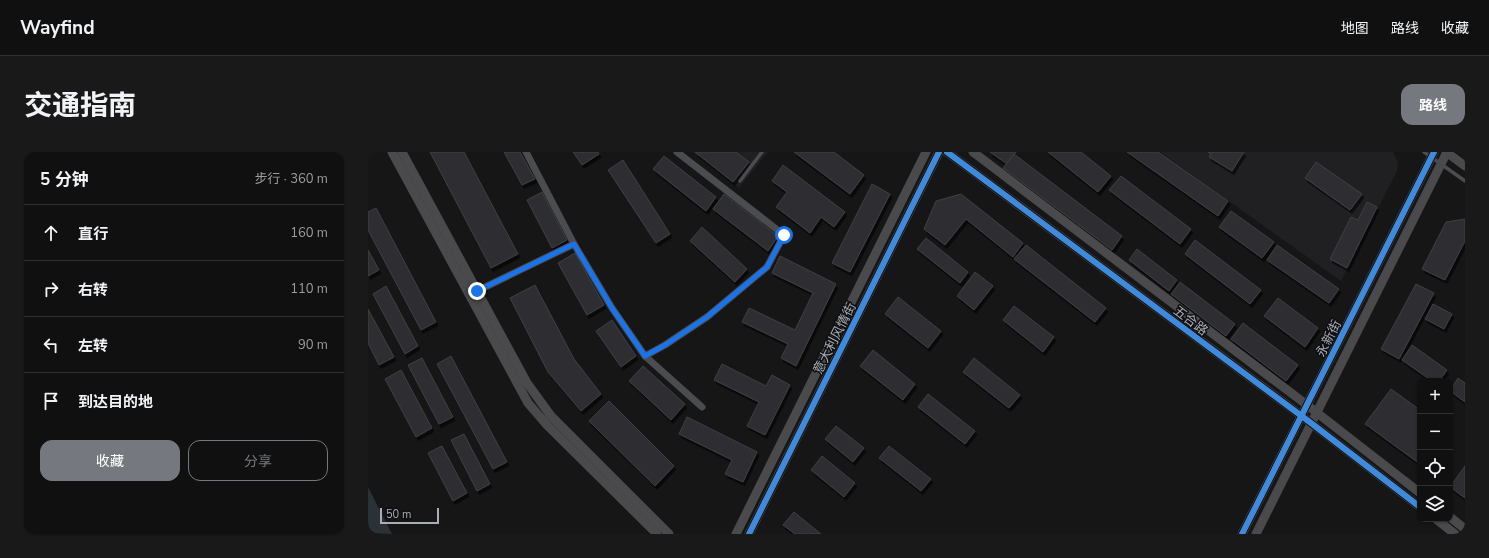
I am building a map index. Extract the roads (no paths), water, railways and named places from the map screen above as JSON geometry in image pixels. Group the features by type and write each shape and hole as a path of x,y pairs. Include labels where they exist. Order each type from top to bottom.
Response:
{"street":[{"path":"392,152 528,403 553,431 657,534"},
{"path":"402,152 526,383 551,416 669,534"},
{"path":"526,152 574,244 612,308 645,356 702,407"},
{"path":"645,356 665,345 707,317 767,267 784,235 677,152"},
{"name":"意大利风情街","path":"736,534 926,152"},
{"name":"意大利风情街","path":"748,534 939,152"},
{"name":"五合路","path":"947,152 1302,416 1417,505"},
{"name":"五合路","path":"973,152 1317,412 1417,491"},
{"path":"1446,152 1465,166"},
{"name":"永新街","path":"1256,534 1446,152"},
{"name":"永新街","path":"1242,534 1302,416 1429,154"},
{"path":"477,291 574,244"},
{"path":"1453,519 1465,529"},
{"path":"1440,522 1455,534"}],"lane":[{"path":"740,181 762,152"},
{"path":"1429,154 1465,181"}]}
